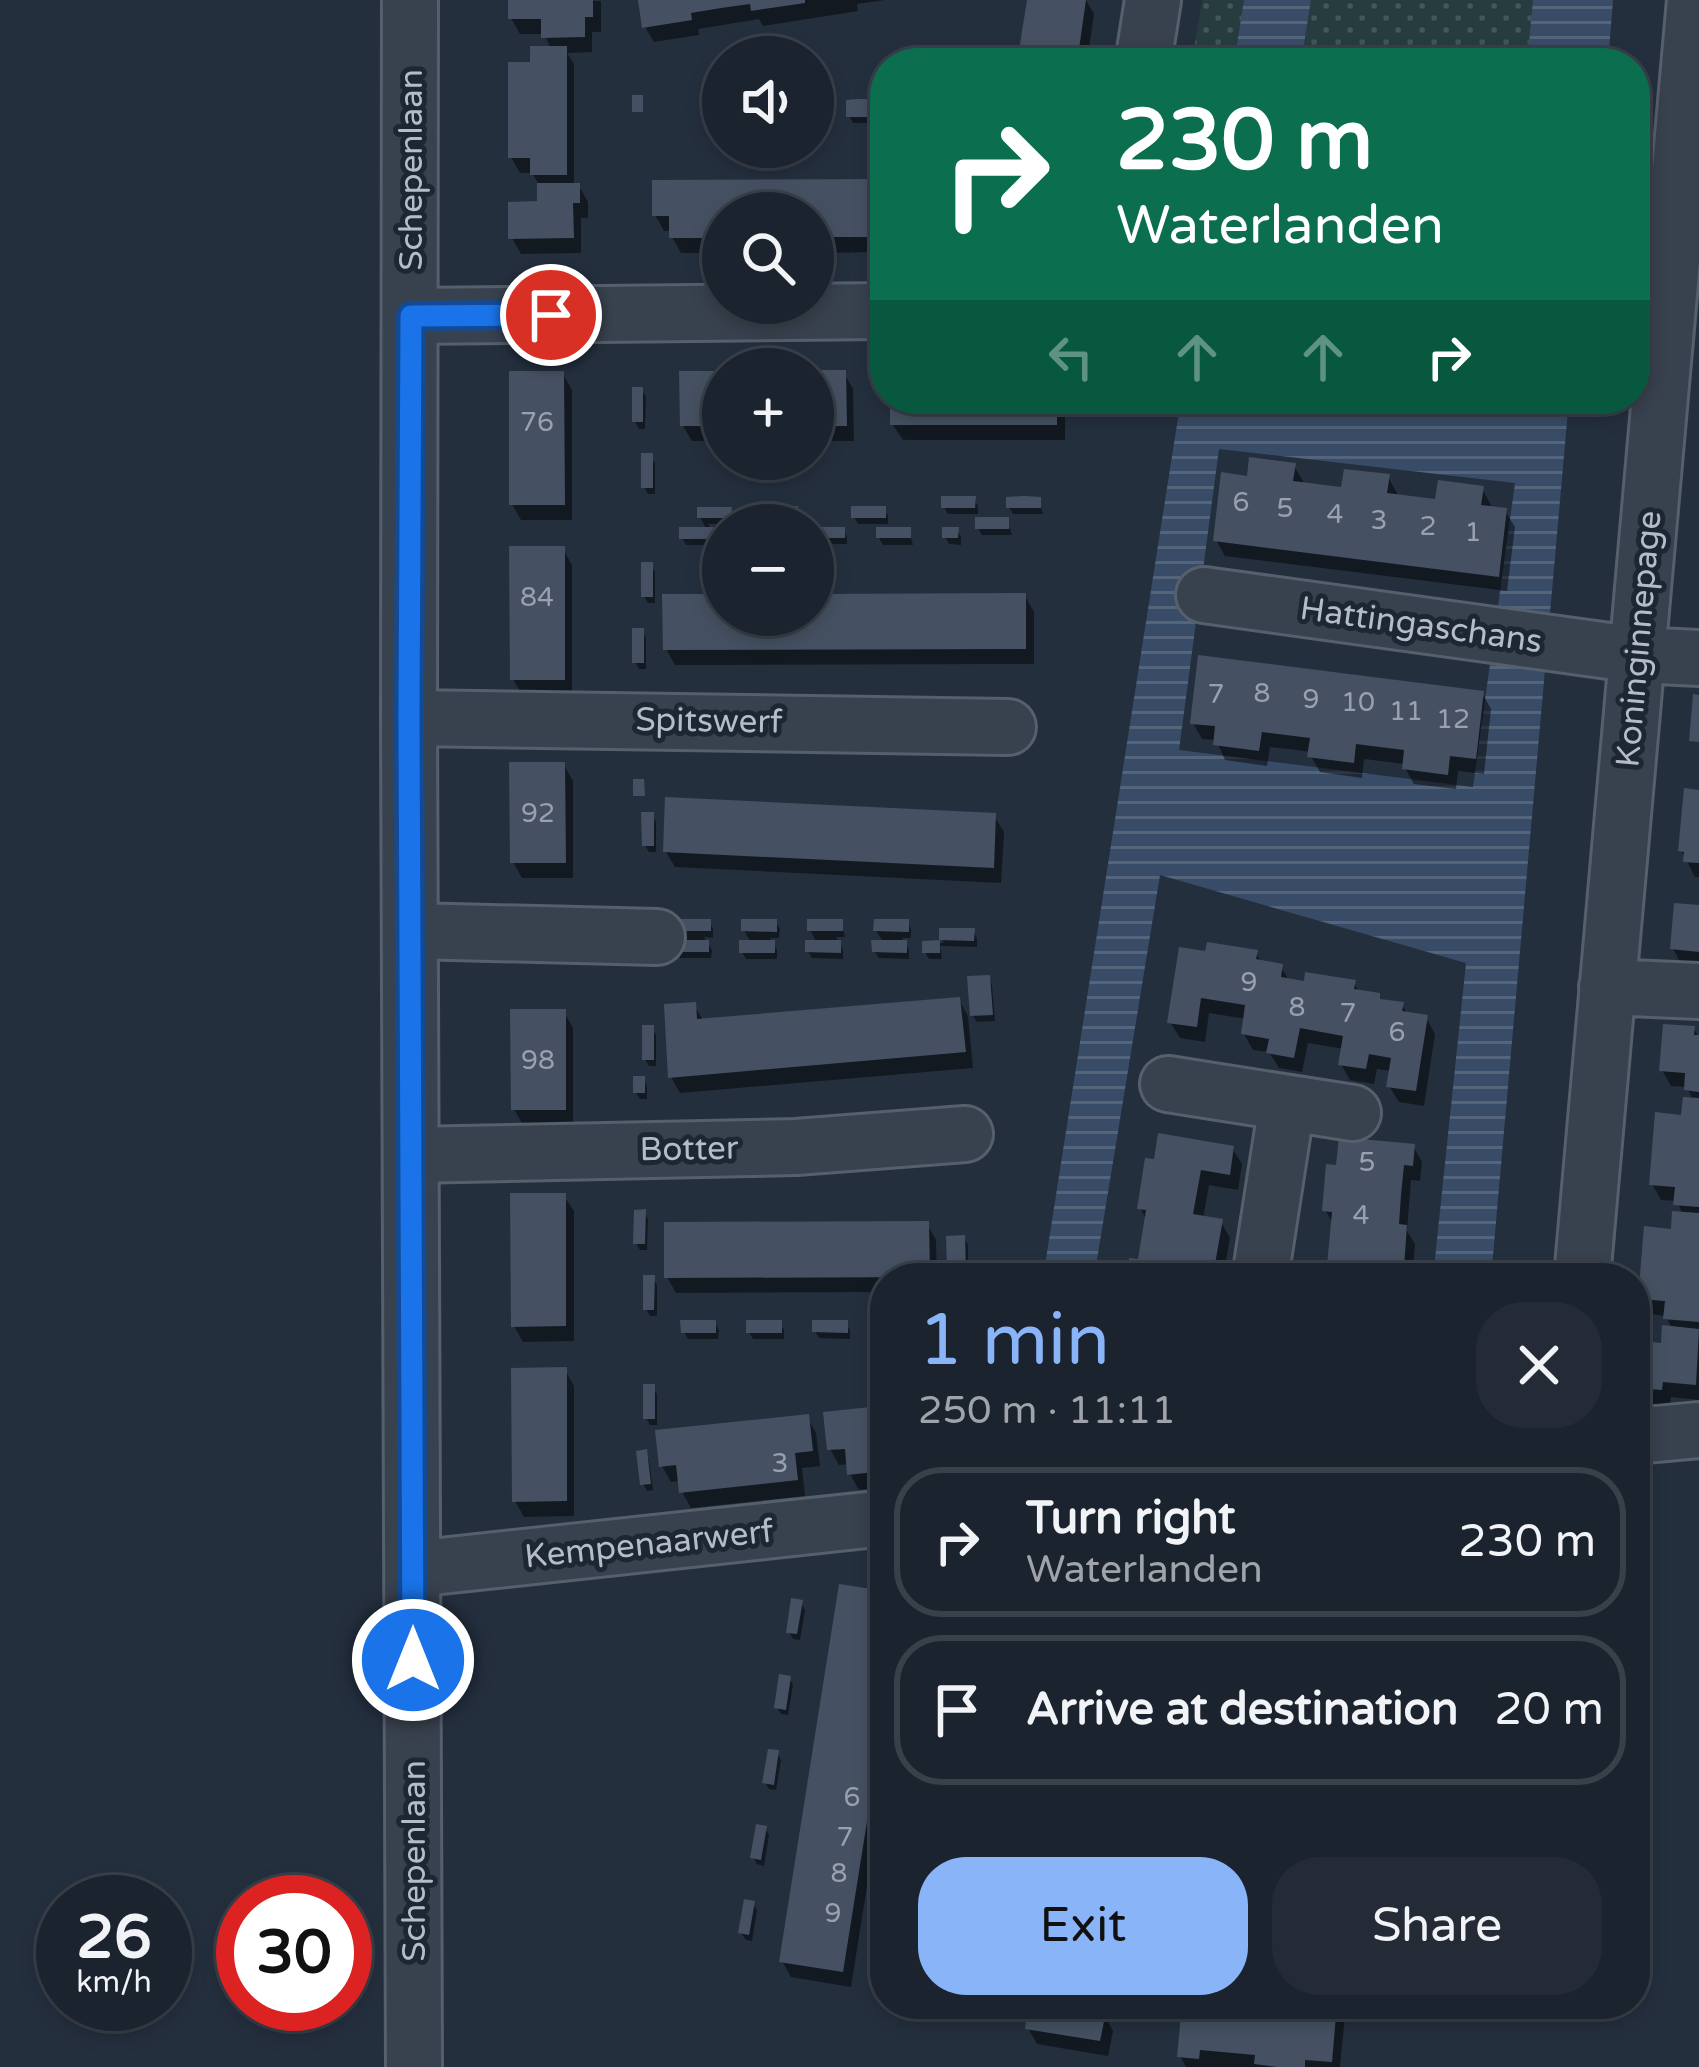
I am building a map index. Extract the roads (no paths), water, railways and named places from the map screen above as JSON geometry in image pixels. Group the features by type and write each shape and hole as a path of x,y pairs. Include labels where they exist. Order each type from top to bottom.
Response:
{"street":[{"name":"Schepenlaan","path":"410,0 414,2067"},
{"path":"1145,48 1153,0"},
{"name":"Koninginnepage","path":"1583,1263 1695,0"},
{"path":"411,316 870,311"},
{"name":"Hattingaschans","path":"1204,595 1638,655 1699,658"},
{"name":"Spitswerf","path":"409,718 1008,727"},
{"path":"411,931 657,937"},
{"path":"1607,987 1699,991"},
{"path":"1168,1084 1353,1113"},
{"path":"1262,1263 1287,1104"},
{"name":"Botter","path":"412,1155 796,1147 964,1134"},
{"path":"1650,1435 1699,1430"},
{"name":"Kempenaarwerf","path":"413,1569 870,1520"}],"water":[{"path":"1244,0 1311,0 1303,48 1236,48"},
{"path":"1533,0 1613,0 1609,48 1528,48"},
{"path":"1179,414 1568,414 1492,1263 1435,1263 1466,963 1160,875 1096,1263 1045,1263","holes":["1219,449 1515,483 1473,787 1179,750"]}]}
